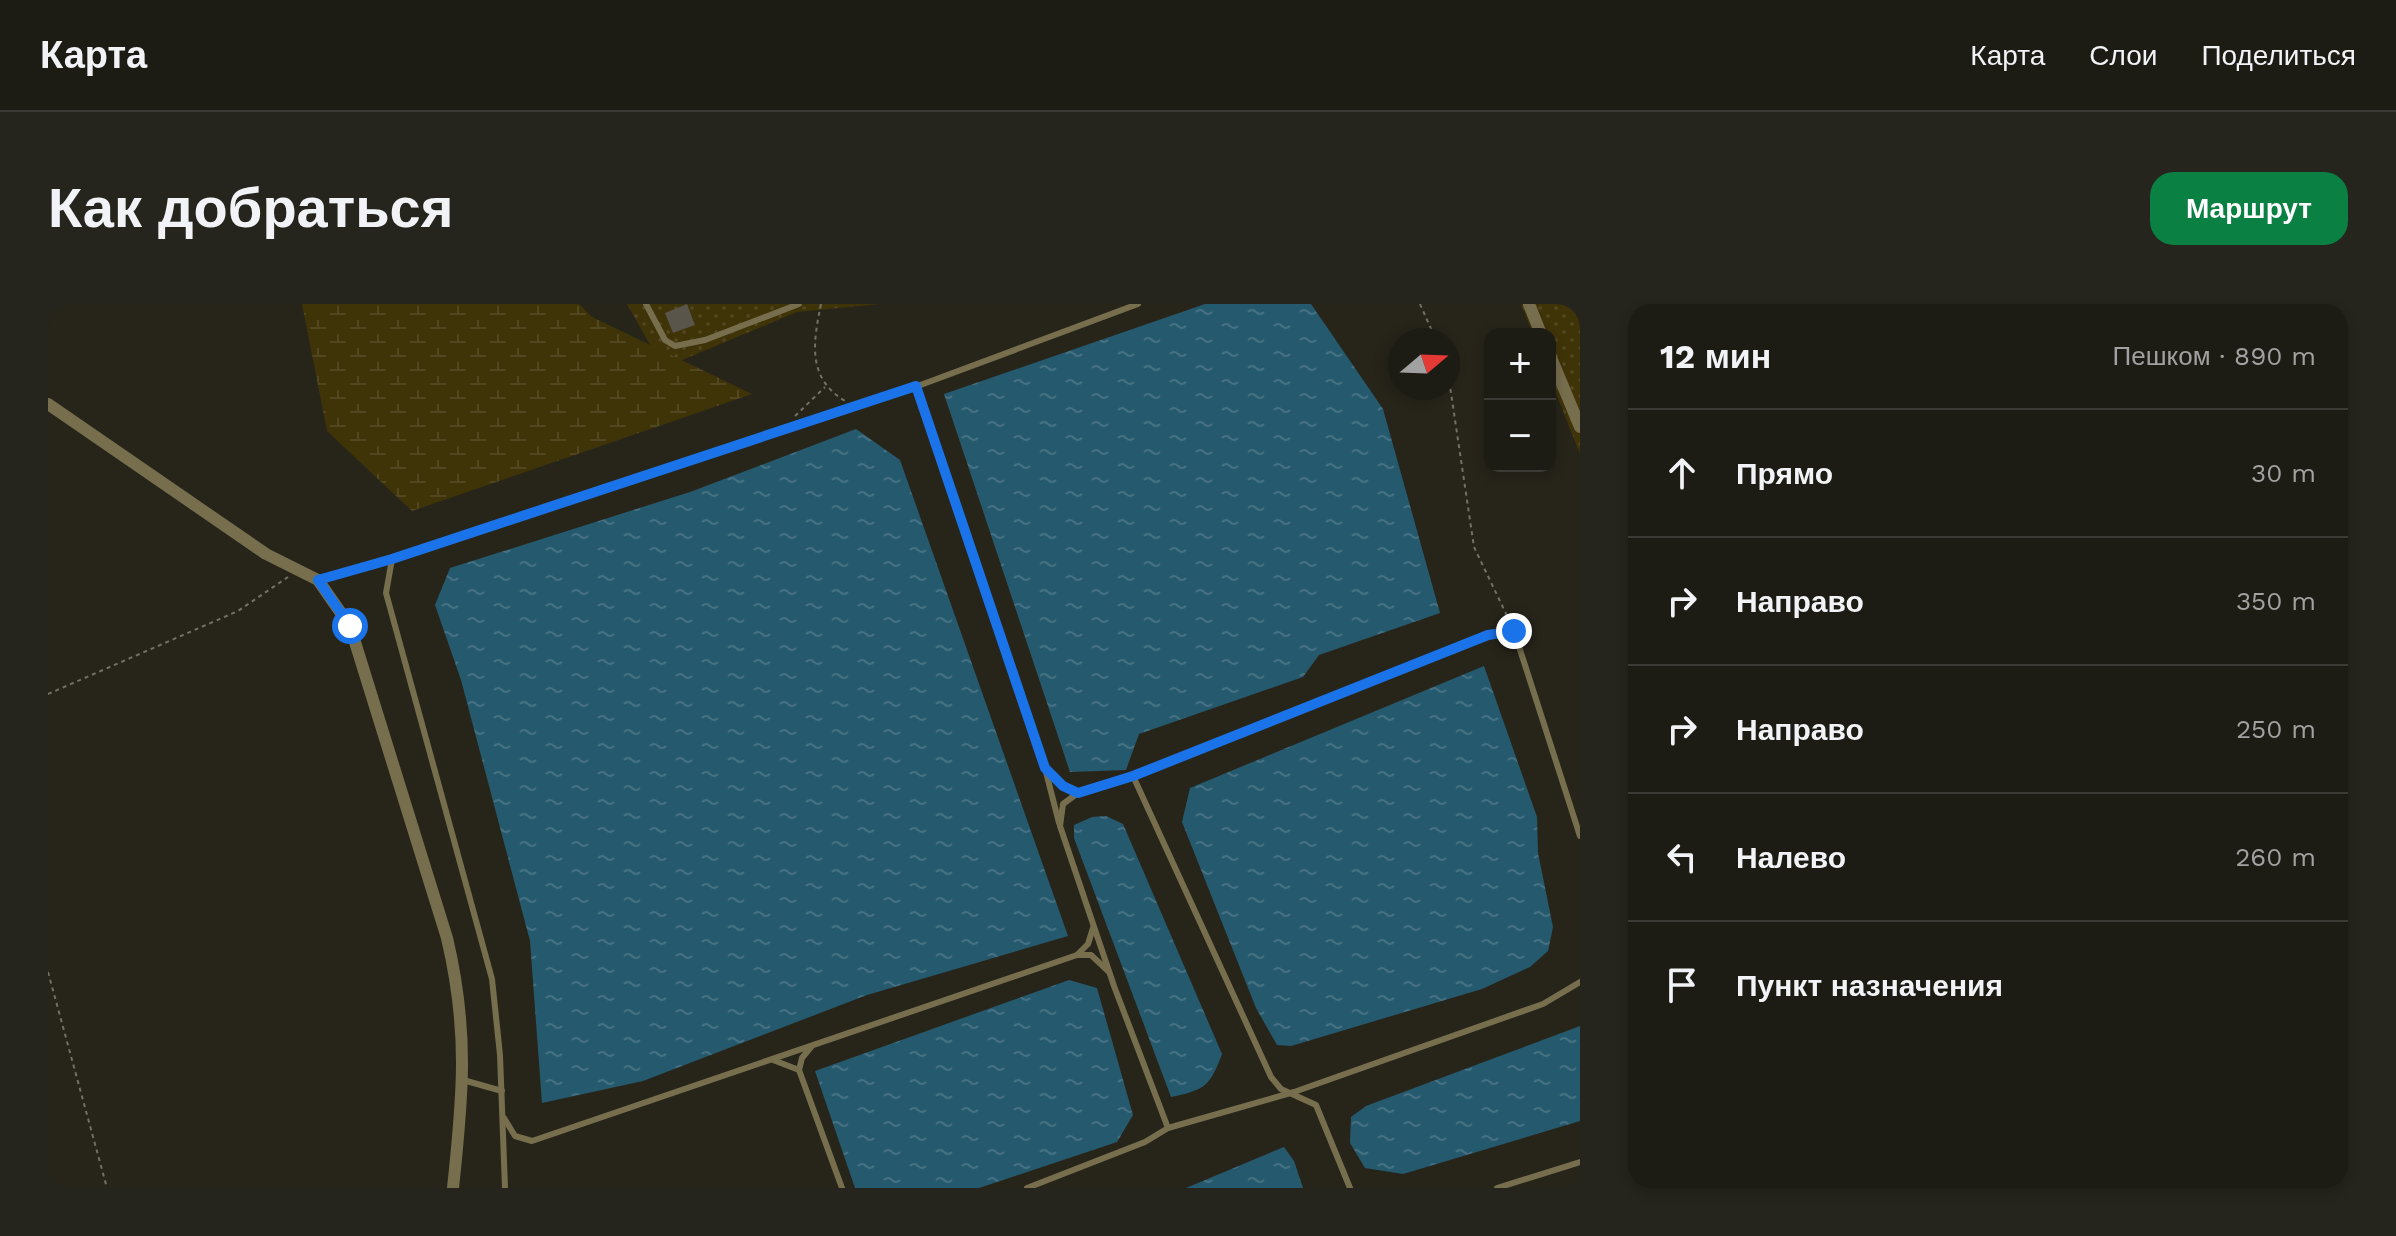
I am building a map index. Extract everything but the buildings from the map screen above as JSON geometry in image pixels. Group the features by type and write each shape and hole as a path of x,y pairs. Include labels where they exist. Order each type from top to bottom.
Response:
{"street":[{"path":"1529,304 1539,328"},
{"path":"1556,369 1579,423"},
{"path":"48,404 266,554 318,580 350,626 447,938 458,985 465,1049 453,1188"}],"lane":[{"path":"646,304 665,340 675,346 705,340 799,304"},
{"path":"318,580 392,559 855,407 1138,304"},
{"path":"916,386 1045,768 1060,826 1093,925 1168,1128"},
{"path":"392,559 386,593 492,979 504,1118 505,1188"},
{"path":"1060,826 1063,804 1078,793 1133,776 1488,635 1514,631 1580,836"},
{"path":"1045,768 1063,786 1078,793"},
{"path":"1133,776 1271,1077 1281,1089 1294,1092 1316,1105 1350,1188"},
{"path":"1077,955 1088,944 1093,925"},
{"path":"504,1118 515,1136 532,1141 1077,955 1091,955 1110,973"},
{"path":"1027,1188 1145,1142 1168,1128 1294,1092 1543,1004 1580,982"},
{"path":"799,1070 812,1047"},
{"path":"772,1059 799,1070 842,1188"},
{"path":"463,1080 502,1091"},
{"path":"1497,1188 1580,1162"}],"path":[{"path":"821,304 814,340 816,372 826,386 855,407"},
{"path":"1420,304 1431,328"},
{"path":"779,432 826,386"},
{"path":"1452,400 1474,547 1514,631"},
{"path":"48,694 238,611 299,570"},
{"path":"48,972 107,1188"}],"green space":[{"path":"302,304 579,304 592,317 752,394 412,511 327,431"},
{"path":"627,304 880,304 797,312 663,368"},
{"path":"1521,304 1580,304 1580,454 1556,393 1556,328 1531,328"}],"water":[{"path":"1205,304 1311,304 1383,409 1440,613 1319,655 1303,677 1139,734 1126,770 1070,772 944,394"},
{"path":"856,429 900,460 1068,936 867,995 643,1081 542,1103 530,941 461,680 435,605 450,568 690,492"},
{"path":"1484,666 1537,817 1538,853 1553,927 1548,951 1530,967 1482,989 1291,1046 1277,1045 1256,1008 1182,822 1190,788"},
{"path":"1106,816 1123,824 1222,1054 1210,1080 1192,1092 1171,1097 1074,838 1074,825 1092,817"},
{"path":"1069,980 1097,988 1133,1115 1117,1142 979,1188 855,1188 815,1071"},
{"path":"1580,1026 1580,1121 1403,1174 1365,1168 1350,1143 1351,1117 1366,1106"},
{"path":"1284,1147 1294,1161 1303,1188 1186,1188"}],"route":[{"path":"350,626 318,580 392,559 916,386 1045,768 1063,786 1078,793 1133,776 1488,635 1514,631"}]}
